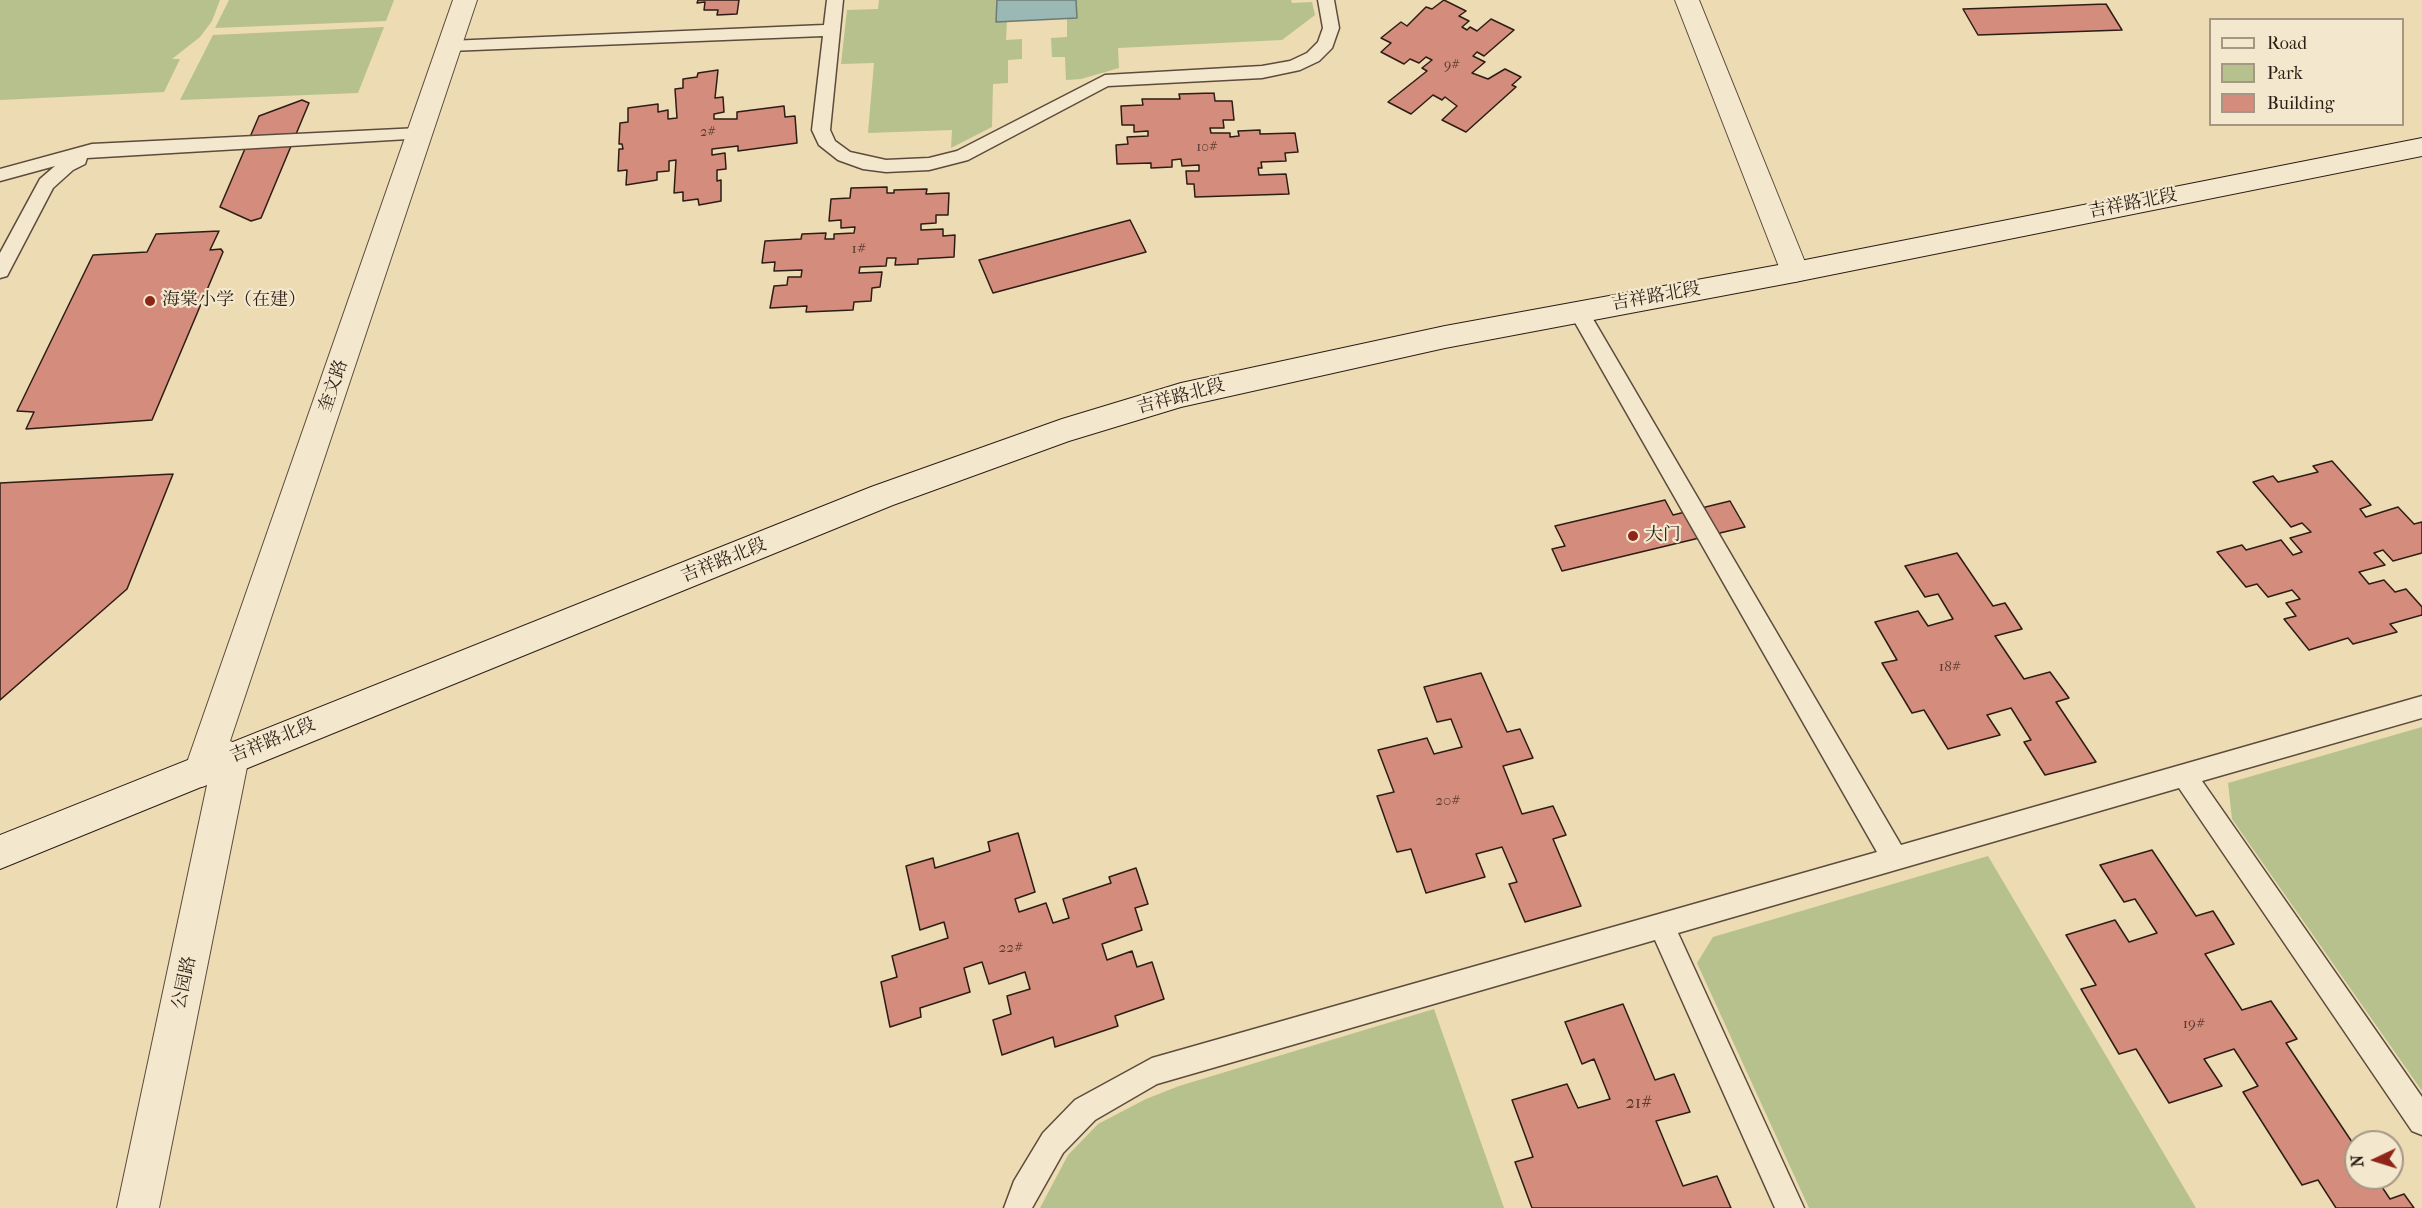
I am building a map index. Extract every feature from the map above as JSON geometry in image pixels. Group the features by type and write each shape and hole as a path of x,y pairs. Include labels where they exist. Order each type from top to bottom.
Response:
{"street":[{"name":"奎文路","path":"217,764 419,134 465,0"},
{"path":"1687,0 1796,272"},
{"name":"吉祥路北段","path":"0,852 882,496 1062,431 1181,395 1444,337 1796,272 2422,147"},
{"name":"公园路","path":"138,1208 217,764"}],"lane":[{"path":"835,0 821,130 828,145 854,160 874,165 929,164 962,156 1105,81 1262,72 1294,66 1314,57 1326,44 1331,28 1326,0"},
{"path":"449,46 831,30"},
{"path":"0,176 81,152 108,148 419,134"},
{"path":"0,271 46,184 67,166 108,148"},
{"path":"0,176 24,184 32,195 33,208"},
{"path":"1579,312 1895,859"},
{"path":"1018,1208 1024,1191 1053,1143 1085,1110 1152,1072 2422,707"},
{"path":"2184,775 2422,1121"},
{"path":"1661,926 1790,1208"}],"green space":[{"path":"0,0 220,0 212,21 200,37 172,59 180,59 164,92 0,100"},
{"path":"229,0 394,0 386,21 215,28"},
{"path":"879,0 997,0 996,21 1007,21 1006,40 1022,39 1022,59 1008,60 1008,83 993,84 992,127 951,148 952,130 868,133 874,63 841,64 847,10 878,9"},
{"path":"1076,0 1291,0 1292,3 1312,2 1315,15 1282,40 1118,48 1119,68 1081,79 1066,80 1065,57 1052,57 1051,38 1067,37 1067,19 1077,18"},
{"path":"384,27 358,93 180,100 213,35"},
{"path":"2422,727 2422,1091 2232,819 2228,783"},
{"path":"1988,856 2196,1208 1809,1208 1697,963 1713,937"},
{"path":"1434,1009 1504,1208 1040,1208 1068,1155 1098,1124 1146,1099 1179,1086"}],"water":[{"path":"997,0 1076,0 1077,18 996,22"}],"building":[{"path":"698,0 739,0 737,14 717,15 718,10 704,10 705,2 697,3"},
{"path":"1444,0 1466,11 1459,16 1469,21 1462,27 1467,30 1470,27 1477,31 1491,19 1514,30 1484,56 1477,52 1473,56 1485,62 1472,73 1488,79 1505,69 1521,77 1512,85 1516,87 1466,132 1442,120 1457,106 1445,97 1442,100 1433,95 1411,114 1388,102 1427,71 1422,68 1432,60 1426,57 1419,63 1410,59 1404,64 1381,52 1391,43 1381,38 1401,22 1407,26 1426,7 1432,9"},
{"path":"2106,4 2122,30 1978,35 1963,9"},
{"path":"718,70 715,98 723,97 724,112 714,114 714,119 737,119 737,112 784,106 785,117 795,116 797,143 738,151 738,146 712,149 712,155 725,153 726,169 717,170 717,181 721,180 721,201 699,205 698,199 683,201 683,192 674,193 676,160 669,161 669,171 657,172 657,180 626,185 627,170 618,171 619,149 623,149 622,144 619,144 620,123 628,122 628,108 658,104 658,112 668,110 668,119 677,118 675,89 683,88 683,79 697,77 698,73"},
{"path":"1214,93 1215,101 1232,101 1234,120 1223,120 1224,128 1210,128 1211,133 1230,133 1230,137 1239,136 1238,131 1260,130 1260,134 1295,133 1298,152 1285,153 1286,161 1261,162 1262,168 1258,168 1259,175 1286,174 1289,194 1195,197 1194,184 1187,184 1186,171 1199,171 1199,165 1182,166 1181,159 1172,160 1172,167 1151,168 1151,163 1117,164 1116,145 1128,144 1127,137 1148,136 1148,131 1134,132 1134,125 1122,125 1121,106 1143,105 1142,99 1180,99 1179,94"},
{"path":"302,100 309,103 261,218 251,221 220,207 259,116"},
{"path":"887,187 887,193 894,193 894,190 927,189 926,194 949,193 948,215 936,215 936,223 921,224 921,230 943,229 943,236 955,235 954,257 918,259 918,264 895,265 896,258 887,258 886,266 860,267 859,273 882,272 880,287 872,288 871,301 854,302 853,310 806,312 807,306 770,308 774,286 787,285 788,277 801,277 802,270 774,271 775,262 762,263 765,241 801,239 802,234 826,233 825,239 834,239 834,234 854,233 855,227 841,228 841,220 829,221 831,199 850,198 851,188"},
{"path":"1130,220 1146,252 993,293 979,260"},
{"path":"219,231 210,250 221,249 223,252 152,420 26,429 34,412 17,411 93,255 147,252 156,234"},
{"path":"2332,461 2371,505 2360,509 2366,517 2398,507 2414,524 2422,522 2422,553 2393,561 2383,550 2374,553 2385,565 2359,572 2369,584 2384,580 2395,592 2406,589 2422,607 2422,615 2390,624 2397,632 2353,644 2348,638 2309,650 2284,619 2296,616 2286,603 2300,599 2292,590 2268,597 2257,584 2246,587 2217,552 2242,545 2246,550 2281,540 2293,555 2302,552 2290,538 2311,532 2302,523 2291,527 2253,482 2273,476 2278,482 2318,472 2313,466"},
{"path":"173,474 127,589 0,700 0,483"},
{"name":"大门","path":"1665,500 1673,515 1730,501 1745,527 1562,571 1552,549 1565,546 1555,526"},
{"path":"1957,553 1993,606 2005,603 2022,629 1995,636 2024,679 2050,672 2069,698 2056,702 2096,762 2045,775 2024,742 2031,740 2011,708 1987,715 2000,735 1948,749 1924,710 1912,713 1882,663 1897,660 1875,622 1918,611 1928,626 1953,619 1938,594 1925,597 1905,566"},
{"path":"1481,673 1507,732 1520,729 1533,758 1503,766 1522,814 1553,806 1566,835 1553,839 1581,906 1525,922 1509,884 1517,882 1502,847 1476,854 1485,877 1426,893 1411,849 1397,852 1377,796 1394,792 1378,750 1427,738 1434,754 1462,747 1451,719 1437,722 1424,687"},
{"path":"1018,833 1035,892 1015,899 1019,912 1046,903 1053,923 1069,918 1063,899 1111,883 1109,877 1136,868 1148,904 1135,908 1142,930 1102,944 1107,960 1132,951 1137,967 1152,962 1164,999 1115,1016 1118,1026 1055,1047 1053,1037 1002,1055 993,1020 1011,1014 1007,996 1030,989 1025,972 989,984 982,962 964,968 970,992 920,1008 921,1017 890,1027 881,982 897,977 892,956 948,938 944,922 920,930 906,866 933,858 935,868 990,851 988,842"},
{"path":"2152,850 2196,916 2213,911 2234,944 2205,954 2242,1010 2271,1001 2297,1039 2286,1043 2344,1130 2344,1190 2384,1190 2390,1199 2404,1194 2414,1208 2336,1208 2318,1180 2302,1185 2243,1092 2258,1086 2234,1049 2204,1059 2222,1086 2169,1103 2136,1049 2119,1054 2081,989 2096,985 2066,935 2115,920 2129,942 2157,933 2135,899 2124,902 2100,865"},
{"path":"1623,1004 1655,1080 1674,1074 1690,1112 1656,1121 1683,1186 1717,1176 1731,1208 1532,1208 1515,1162 1533,1157 1512,1100 1567,1084 1578,1108 1610,1099 1594,1059 1582,1064 1565,1022"}],"place":[{"name":"海棠小学（在建）","path":"150,301"},
{"name":"大门","path":"1633,536"}]}
